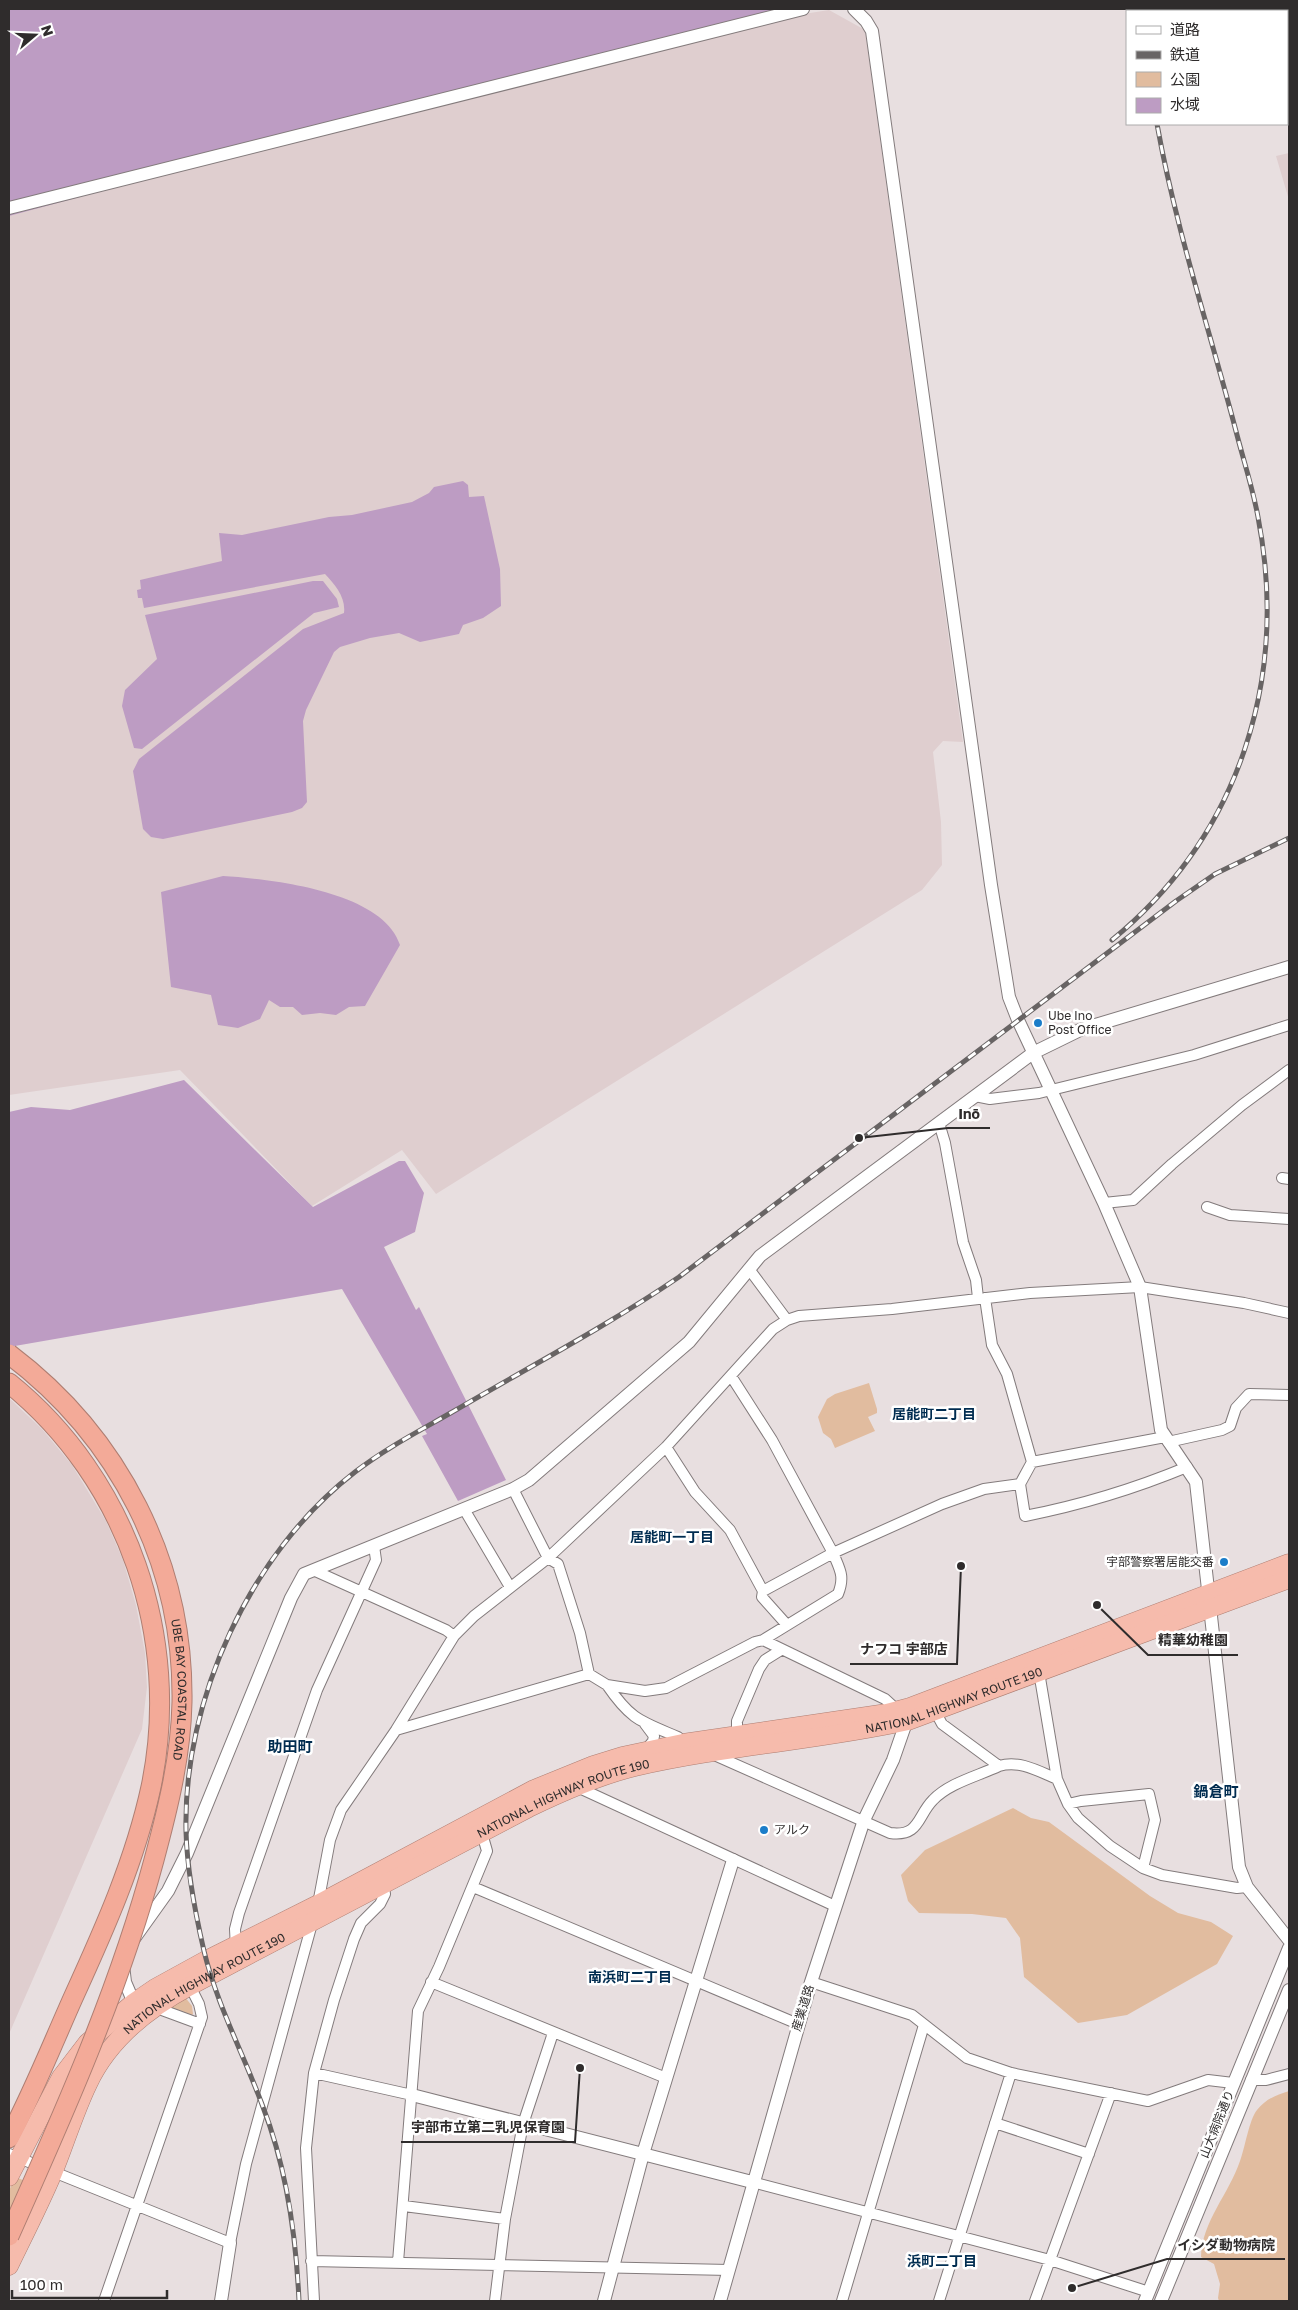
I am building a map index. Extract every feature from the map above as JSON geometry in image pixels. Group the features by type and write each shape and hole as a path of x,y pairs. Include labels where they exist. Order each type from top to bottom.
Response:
{"highway":[{"name":"UBE BAY COASTAL ROAD","path":"9,1354 42,1381 75,1414 113,1464 140,1509 158,1552 170,1594 178,1639 182,1681 181,1723 176,1768 145,1894 119,1972 48,2149 9,2236"},
{"name":"UBE BAY COASTAL ROAD","path":"9,1383 74,1450 100,1487 122,1527 139,1569 150,1613 157,1658 159,1701 157,1742 151,1785 130,1863 101,1936 11,2135"},
{"name":"NATIONAL HIGHWAY ROUTE 190","path":"9,2266 53,2173 88,2082 114,2043 143,2009 155,1988 313,1921 383,1884 564,1776 593,1765 645,1750 689,1742 905,1713 936,1711 1039,1672 1209,1602 1289,1563"},
{"name":"NATIONAL HIGHWAY ROUTE 190","path":"9,2177 14,2156 61,2077 74,2059 104,2027 190,1986 238,1952 318,1904 479,1826 575,1786 635,1767 709,1753 869,1730 905,1713 1209,1602 1289,1579"}],"street":[{"path":"9,208 803,9"},
{"path":"854,9 866,21 872,31 949,599 966,702 990,886 1009,997 1033,1054 1104,1203 1140,1287 1162,1430 1166,1439 1196,1482 1237,1854 1242,1876 1247,1887 1289,1940"},
{"path":"200,2024 143,2009 125,1982 123,1960 134,1940 168,1891 187,1853 291,1598 304,1574 513,1489 529,1480 689,1342 713,1316 760,1256 1033,1054 1082,1030 1289,967"},
{"path":"975,1096 990,1099 1014,1097 1050,1090 1194,1055 1289,1025"},
{"path":"1104,1203 1133,1200 1172,1164 1242,1105 1289,1070"},
{"path":"938,1123 945,1143 964,1242 981,1298 992,1345 1007,1374 1032,1462 1020,1484 1025,1516 1099,1500 1187,1467"},
{"path":"1208,1207 1230,1215 1289,1219"},
{"path":"749,1269 787,1320"},
{"path":"221,2301 230,2243 246,2164 318,1904 330,1840 341,1810 396,1730 454,1636 474,1616 548,1558 666,1447 773,1329 787,1320 799,1316 892,1309 1048,1291 1140,1287 1244,1303 1289,1314"},
{"path":"513,1489 548,1558 558,1564 580,1633 589,1674 607,1685 645,1691 666,1688 755,1642 763,1640 838,1594 842,1582 840,1570 833,1554 772,1440 730,1376"},
{"path":"1032,1462 1222,1430 1230,1426 1236,1408 1249,1394 1289,1395"},
{"path":"666,1447 695,1492 730,1530 763,1591 762,1597 787,1625"},
{"path":"763,1591 833,1554 966,1495 984,1489 1020,1484"},
{"path":"464,1509 510,1587"},
{"path":"238,1952 239,1912 317,1690 376,1560 374,1546"},
{"path":"314,1570 446,1630 454,1636"},
{"path":"763,1640 885,1700 905,1713"},
{"path":"737,1735 736,1721 759,1669 765,1660 781,1650"},
{"path":"1039,1672 1057,1779 1068,1804 1078,1818 1110,1846 1143,1868 1177,1878 1236,1888 1247,1887"},
{"path":"396,1730 589,1674"},
{"path":"607,1685 622,1707 642,1722 654,1736 653,1741 645,1750"},
{"path":"936,1711 942,1724 999,1766"},
{"name":"産業道路","path":"720,2301 752,2182 811,1982 864,1820 893,1760 905,1713"},
{"path":"642,1722 890,1833 900,1834 914,1829 932,1801 941,1793 999,1766 1009,1763 1020,1764 1057,1779"},
{"path":"575,1786 835,1906"},
{"path":"1068,1804 1148,1794 1154,1820 1143,1868"},
{"path":"398,2262 404,2206 418,2011 430,1982 440,1967 487,1851 479,1826"},
{"path":"604,2301 642,2154 733,1860"},
{"path":"314,2301 306,2148 314,2073 334,2000 354,1939 361,1923 380,1904 384,1894 383,1884"},
{"path":"473,1887 798,2024"},
{"name":"山大病院通り","path":"1147,2297 1289,1948"},
{"path":"430,1982 666,2078"},
{"path":"811,1982 894,2008 912,2016 967,2058 1011,2073 1148,2101 1208,2080 1233,2083"},
{"path":"104,2301 202,2017 199,2004 190,1986"},
{"name":"山大病院通り","path":"1161,2301 1289,1990"},
{"path":"842,2301 924,2024"},
{"path":"495,2301 504,2219 523,2124 552,2033"},
{"path":"314,2073 412,2095 1050,2260 1147,2297"},
{"path":"939,2301 1011,2073"},
{"path":"1251,2080 1266,2080 1289,2074"},
{"path":"1035,2301 1112,2093"},
{"path":"995,2123 1089,2154"},
{"path":"14,2156 230,2243"},
{"path":"404,2206 504,2219"},
{"path":"311,2261 729,2270"}],"shaded area":[{"path":"829,10 865,30 963,742 943,741 933,752 941,822 942,865 922,890 436,1194 402,1150 312,1206 180,1070 9,1095 9,215 791,16"},
{"path":"1289,153 1289,200 1276,156"},
{"path":"9,1398 42,1429 72,1465 106,1521 123,1560 136,1605 145,1653 147,1687 142,1729 9,2034"}],"green space":[{"path":"869,1383 877,1413 868,1417 875,1431 835,1448 831,1439 823,1433 818,1417 827,1399 835,1394"},
{"path":"1013,1808 1031,1818 1049,1822 1150,1896 1178,1913 1211,1922 1233,1936 1217,1964 1127,2015 1078,2023 1024,1977 1020,1938 1006,1918 972,1914 919,1913 908,1901 901,1875 925,1850"},
{"path":"185,1997 192,2006 193,2014 190,2017 169,2009"},
{"path":"1289,2091 1289,2301 1219,2301 1220,2284 1214,2264 1201,2257 1206,2231 1235,2173 1254,2115 1260,2106 1268,2100"},
{"path":"16,2177 27,2182 9,2223 9,2190"}],"water":[{"path":"9,9 780,9 9,216"},
{"path":"463,481 468,485 469,497 484,496 500,569 501,606 483,618 463,625 459,634 420,642 399,633 370,638 340,647 334,652 306,710 303,721 307,802 302,808 292,812 163,839 151,837 143,829 133,771 139,759 303,629 344,613 344,607 342,597 325,574 144,608 142,598 138,598 137,590 141,589 140,580 222,561 219,533 242,535 329,517 352,515 412,502 429,493 434,487"},
{"path":"313,581 323,581 337,599 339,607 314,613 142,749 134,748 122,706 125,690 157,659 145,615"},
{"path":"223,876 269,880 323,891 349,900 372,912 389,927 400,945 365,1006 349,1007 336,1015 320,1013 302,1015 293,1007 280,1007 269,1000 260,1019 238,1028 218,1025 211,995 171,987 161,892"},
{"path":"184,1080 313,1207 399,1161 405,1161 424,1193 415,1232 384,1247 416,1310 419,1307 506,1480 458,1501 422,1436 427,1434 342,1289 9,1347 9,1112 31,1107 70,1110"}],"railway":[{"path":"1112,940 1156,898 1193,852 1223,802 1245,750 1259,694 1266,636 1266,577 1256,507 1184,242 1157,125"},
{"path":"299,2301 293,2227 284,2178 263,2107 209,1971 190,1877 186,1831 188,1781 197,1730 211,1680 230,1632 255,1586 284,1543 318,1505 367,1463 596,1329 679,1277 1176,901 1215,874 1289,838"}],"place":[{"name":"Ube Ino Post Office","path":"1038,1023"},
{"name":"Inō","path":"859,1138"},
{"name":"宇部警察署居能交番","path":"1224,1562"},
{"name":"ナフコ 宇部店","path":"961,1566"},
{"name":"精華幼稚園","path":"1097,1605"},
{"name":"アルク","path":"764,1830"},
{"name":"宇部市立第二乳児保育園","path":"580,2068"},
{"name":"イシダ動物病院","path":"1072,2288"}],"district":[{"name":"居能町二丁目","path":"934,1414"},
{"name":"居能町一丁目","path":"672,1537"},
{"name":"助田町","path":"290,1747"},
{"name":"鍋倉町","path":"1216,1792"},
{"name":"南浜町二丁目","path":"630,1977"},
{"name":"浜町二丁目","path":"942,2261"}]}
